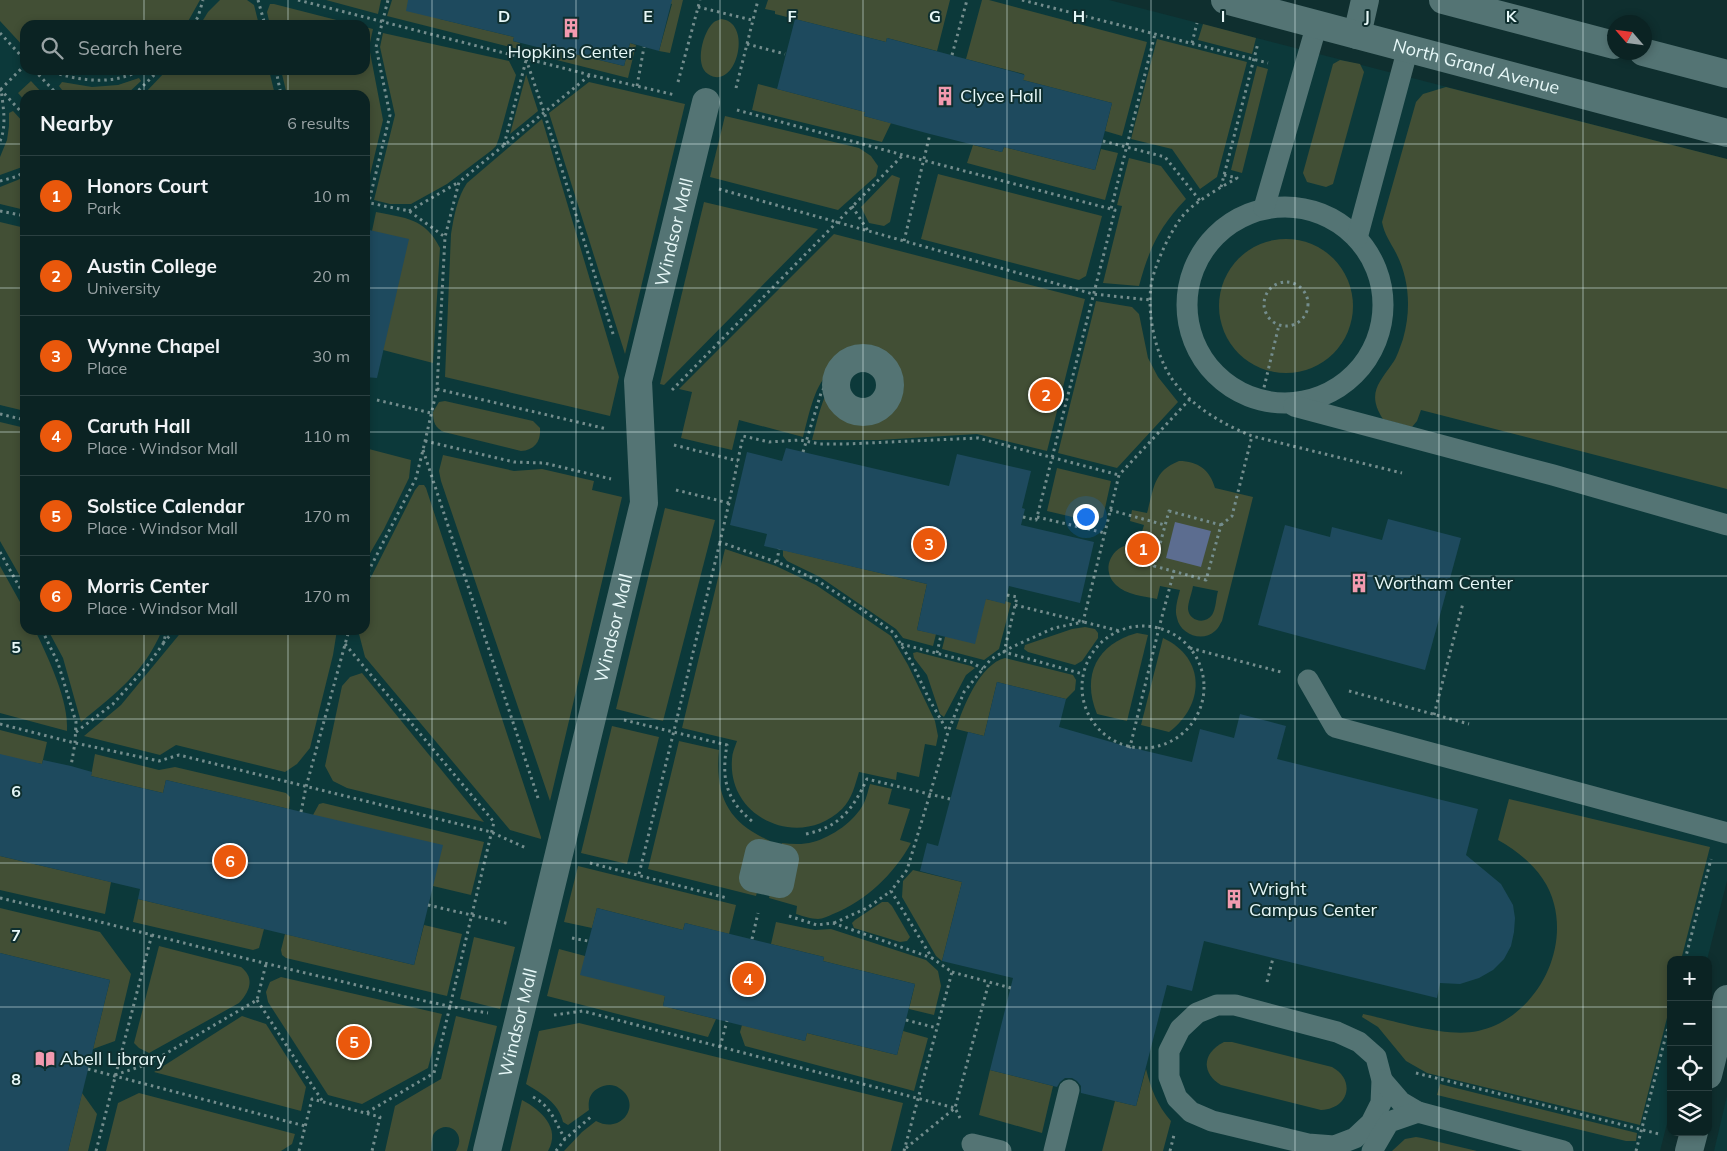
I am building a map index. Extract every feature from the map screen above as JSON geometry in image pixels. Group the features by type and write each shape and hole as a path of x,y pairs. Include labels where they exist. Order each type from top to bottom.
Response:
{"street":[{"name":"North Grand Avenue","path":"1224,0 1727,133"},
{"path":"1357,34 1365,0"},
{"path":"1443,0 1607,43"},
{"path":"1652,54 1727,74"},
{"name":"Windsor Mall","path":"487,1151 644,503 638,381 706,102"},
{"path":"1712,1059 1727,1000"}],"lane":[{"path":"1264,208 1317,24"},
{"path":"1357,238 1408,48"},
{"path":"1286,404 1317,399 1344,384 1366,361 1380,332 1384,298 1376,266 1357,238 1330,217 1298,206 1264,208 1233,221 1208,244 1191,273 1186,304 1191,336 1205,364 1227,386 1255,400 1286,404 1543,472 1727,525"},
{"path":"1308,680 1335,727 1722,831"},
{"path":"1218,1005 1235,1005 1337,1032 1359,1042 1376,1057 1382,1080 1381,1103 1371,1124 1355,1138 1335,1148 1308,1144 1212,1121 1191,1112 1177,1098 1169,1077 1170,1051 1180,1029 1197,1013 1218,1005"},
{"path":"1382,1080 1401,1102 1418,1112 1563,1151"},
{"path":"1054,1151 1069,1090"},
{"path":"1372,1151 1389,1122 1418,1112"},
{"path":"972,1144 1001,1151"}],"path":[{"path":"196,20 202,0"},
{"path":"258,0 264,20"},
{"path":"370,192 390,115 376,47 388,0"},
{"path":"675,95 700,0"},
{"path":"735,90 758,0"},
{"path":"952,55 967,0"},
{"path":"1022,0 1268,63"},
{"path":"698,7 752,20"},
{"path":"1221,188 1266,11"},
{"path":"1192,43 1197,23"},
{"path":"0,33 20,55"},
{"path":"1023,517 1036,520 1037,517 1115,210 1111,209 1155,34"},
{"path":"746,44 785,54"},
{"path":"504,146 530,45"},
{"path":"637,86 644,47"},
{"path":"526,59 622,365 638,381"},
{"path":"0,89 20,70"},
{"path":"39,75 53,90"},
{"path":"61,75 88,80 108,80 132,75"},
{"path":"139,90 154,75"},
{"path":"277,75 280,90"},
{"path":"409,211 459,182 590,75"},
{"path":"0,89 20,111"},
{"path":"0,89 4,113 3,135 0,141"},
{"path":"904,241 930,134"},
{"path":"1103,141 1165,156 1200,202"},
{"path":"668,396 673,388 902,155"},
{"path":"0,181 20,174"},
{"path":"1224,175 1237,178 1200,202 1182,217 1166,244 1154,273 1150,300 1153,328 1159,353 1172,379 1190,399 1231,428 1252,436 1402,472"},
{"path":"687,180 1093,294 1150,300"},
{"path":"370,568 416,478 423,450 437,389 445,237 459,182"},
{"path":"370,204 409,211 445,237"},
{"path":"852,206 868,231"},
{"path":"0,211 20,215"},
{"path":"1290,282 1296,285 1306,296 1307,311 1299,322 1293,325 1279,325 1268,317 1264,304 1269,290 1275,285 1290,282"},
{"path":"1261,400 1279,325"},
{"path":"803,452 821,393 830,378 847,368 861,363 869,364 876,367 884,380 883,394 874,405 860,408 853,406 843,396 841,389 843,375 847,368"},
{"path":"437,389 738,461"},
{"path":"1083,622 1118,475 1190,399"},
{"path":"378,400 431,413"},
{"path":"0,414 20,419"},
{"path":"638,874 720,542 743,436 769,442 800,440 846,444 978,438 1118,475"},
{"path":"1221,525 1169,511 1154,566 1206,580 1221,525 1232,516 1252,436"},
{"path":"425,441 514,462 544,463 643,487 669,488 729,503"},
{"path":"423,450 539,802"},
{"path":"732,487 738,489"},
{"path":"1110,510 1165,525"},
{"path":"1037,517 1105,533"},
{"path":"720,542 790,567 818,581 864,611 894,634 912,662 929,699 948,732"},
{"path":"777,562 779,549"},
{"path":"0,552 20,588"},
{"path":"1130,746 1174,571"},
{"path":"1004,652 1017,597 1006,595"},
{"path":"1434,715 1463,603"},
{"path":"1015,605 1120,631"},
{"path":"788,916 817,925 833,923 867,908 891,891 907,870 948,732 964,692 991,659 1054,628 1083,622"},
{"path":"1138,626 1159,628 1175,635 1190,648 1199,665 1203,684 1202,703 1193,722 1178,737 1160,746 1139,748 1118,743 1100,732 1088,715 1082,695 1083,674 1091,656 1103,641 1120,631 1138,626"},
{"path":"44,635 58,663 76,722 71,766"},
{"path":"163,644 166,635"},
{"path":"76,732 113,704 147,666 171,635"},
{"path":"301,812 306,787 348,635"},
{"path":"937,653 941,636"},
{"path":"345,644 494,822 434,1073 366,1113"},
{"path":"901,644 971,662 983,669"},
{"path":"1190,648 1469,724"},
{"path":"1004,652 1083,674"},
{"path":"593,713 727,745 724,763 725,779 730,796 739,811 757,824"},
{"path":"0,724 75,743 159,761 179,755 491,832 537,852 558,858 580,860 732,899"},
{"path":"1125,746 1130,746"},
{"path":"798,836 819,831 840,820 856,803 867,779 950,799"},
{"path":"1686,956 1722,831"},
{"path":"891,891 932,958"},
{"path":"0,898 152,934 266,964 450,1007 519,1019 583,1010 955,1108"},
{"path":"428,906 472,916"},
{"path":"752,939 760,906"},
{"path":"833,923 932,958 952,972 1011,988"},
{"path":"96,1151 152,934"},
{"path":"1265,989 1273,958"},
{"path":"115,1075 148,1064 257,1000 266,964"},
{"path":"905,1150 952,972"},
{"path":"905,1150 955,1108 989,982"},
{"path":"257,1000 323,1102"},
{"path":"906,1020 937,1028"},
{"path":"720,1047 727,1021"},
{"path":"1636,1151 1667,1032"},
{"path":"88,1069 305,1126"},
{"path":"1408,1071 1692,1142"},
{"path":"503,1087 524,1092 541,1101 552,1112 565,1139"},
{"path":"298,1151 312,1099 380,1117 372,1151"},
{"path":"556,1151 565,1139 592,1116"}],"shaded area":[{"path":"0,0 1109,0 1727,159 1727,881 1708,956 1667,956 1667,1124 1660,1151 0,1151"},
{"path":"1175,522 1211,531 1201,567 1166,558"},
{"path":"1727,1096 1727,1151 1714,1151"}],"green space":[{"path":"0,0 200,0 189,20 20,20 20,43 0,21"},
{"path":"220,0 247,0 254,5 258,20 203,20"},
{"path":"326,0 381,0 378,14"},
{"path":"392,0 445,0 440,19 514,37 513,41 520,43 518,49 387,16"},
{"path":"658,0 683,0 670,53 659,51 672,4"},
{"path":"768,0 950,0 937,51 887,38 886,42 775,14 775,11 765,9"},
{"path":"982,0 989,0 1147,42 1122,136 1105,131 1112,103 1023,80 1024,74 966,59"},
{"path":"270,4 274,4 336,20 269,20 267,12"},
{"path":"721,19 731,23 737,32 739,43 733,66 726,74 718,77 708,74 704,70 701,56 706,33 714,22"},
{"path":"1203,24 1256,38 1252,54 1198,40"},
{"path":"370,28 373,29 370,42"},
{"path":"383,33 509,61 516,75 496,146 447,184 411,204 390,204 374,200 395,115 380,47"},
{"path":"1157,39 1247,62 1217,177 1200,189 1172,149 1131,139"},
{"path":"630,43 636,45 628,78 537,55 539,48 549,50 550,48 624,66"},
{"path":"370,52 383,120 370,175 370,90 286,90 282,75 370,75"},
{"path":"1340,60 1360,64 1364,72 1333,184 1326,187 1307,182 1303,173 1333,64"},
{"path":"1257,66 1268,69 1242,173 1231,170"},
{"path":"162,75 270,75 274,90 148,90"},
{"path":"526,75 538,111 510,134"},
{"path":"139,78 141,81 131,90 62,90 59,86 62,82 92,87 118,85"},
{"path":"31,81 39,90 21,90"},
{"path":"589,82 685,104 625,354 549,113"},
{"path":"758,84 865,112 864,116 891,123 882,142 752,110"},
{"path":"1446,87 1727,159 1727,489 1421,410 1417,421 1412,427 1383,419 1376,403 1376,390 1394,362 1403,339 1406,328 1408,296 1401,263 1382,222 1416,102 1423,94"},
{"path":"13,111 20,119 20,168 0,175 0,157 7,140 9,113"},
{"path":"725,116 859,148 871,156 878,166 876,176 838,210 710,177"},
{"path":"542,119 619,377 610,416 445,377 451,234 458,201 467,183"},
{"path":"973,145 1002,152 1004,147 1095,170 1101,149 1118,153 1105,200 967,163"},
{"path":"1129,158 1161,166 1186,199 1169,219 1156,239 1139,286 1103,283 1122,206 1117,205"},
{"path":"938,174 1102,216 1086,276 1079,280 921,239"},
{"path":"892,175 900,178 890,222 884,226 869,223 861,207"},
{"path":"20,179 20,209 0,204 0,187"},
{"path":"704,202 818,229 664,385 660,384"},
{"path":"376,212 405,218 421,225 434,238 440,248 433,363 383,350 372,231"},
{"path":"0,222 20,227 20,410 0,405"},
{"path":"834,234 1085,299 1047,451 977,434 879,440 812,440 824,398 837,379 837,392 842,402 850,409 860,412 871,411 880,406 887,398 889,383 883,367 872,360 862,359 846,363 823,379 812,403 803,437 739,420 732,450 681,438 692,392 679,389"},
{"path":"1286,239 1312,244 1334,258 1348,280 1353,306 1348,332 1334,354 1312,368 1286,373 1260,368 1238,354 1224,332 1219,306 1224,280 1238,258 1260,244"},
{"path":"1096,301 1132,307 1139,314 1148,358 1158,377 1178,402 1117,468 1058,453"},
{"path":"445,401 533,421 540,428 538,441 530,449 521,451 444,432 438,429 435,424 433,412 439,402"},
{"path":"0,422 20,427 20,576 0,541"},
{"path":"370,449 411,460 409,478 370,553"},
{"path":"443,455 514,471 542,469 594,481 592,490 622,497 550,801 441,481 439,471"},
{"path":"1179,461 1192,463 1202,468 1210,476 1215,488 1253,497 1222,621 1210,635 1192,635 1179,624 1176,611 1180,590 1160,586 1157,599 1135,595 1116,585 1109,571 1109,564 1116,551 1122,547 1138,545 1144,525 1130,521 1132,510 1147,513 1156,482 1170,465","holes":["1193,586 1218,591 1212,615 1202,621 1194,619 1188,609"]},
{"path":"1057,468 1111,481 1103,517 1094,522 1047,511"},
{"path":"419,485 424,485 426,488 541,839 510,830 365,657 359,635 370,635 370,579"},
{"path":"665,508 715,520 663,721 616,709"},
{"path":"725,549 776,566 816,585 891,636 908,665 935,721 938,736 936,746 925,744 919,777 897,772 896,780 859,772 851,796 842,809 825,821 806,827 787,827 769,822 754,812 741,798 734,780 732,759 737,741 682,728"},
{"path":"783,550 927,584 917,630 936,634 933,646 903,638 896,629 820,577 787,561 783,556"},
{"path":"0,566 20,602 20,635 37,635 51,666 65,706 67,731 0,713"},
{"path":"986,599 1011,603 999,649 984,660 942,649 945,637"},
{"path":"1085,627 1095,629 1098,633 1098,638 1082,661 1075,665 1028,652 1024,649 1025,645 1072,629"},
{"path":"1137,633 1148,635 1127,721 1097,714 1092,700 1091,686 1092,674 1096,663 1112,645 1123,638"},
{"path":"51,635 160,635 138,670 117,692 81,722 63,658"},
{"path":"179,635 336,635 310,748 297,764 285,772 176,745 160,755 84,736 121,705"},
{"path":"1163,638 1177,647 1187,657 1193,669 1196,682 1194,696 1189,709 1181,721 1169,732 1141,725"},
{"path":"917,652 975,668 966,675 944,717 940,714 927,675 914,658 913,653"},
{"path":"1005,658 1073,675 1076,680 1075,690 1066,699 997,682 984,736 956,729 968,698 980,677 996,662"},
{"path":"362,673 484,822 347,788 333,781 325,766 342,686 350,677"},
{"path":"612,726 659,737 627,864 581,853"},
{"path":"0,730 47,742 42,764 0,756"},
{"path":"679,741 719,750 719,781 727,806 744,825 770,841 756,896 648,869"},
{"path":"95,754 159,770 175,767 286,793 290,797 289,809 166,780 163,793 91,776"},
{"path":"870,784 892,789 888,804 910,809 900,840 911,843 888,876 857,902 820,919 796,914 797,906 769,898 782,843 809,843 820,840 835,832 849,822 860,810"},
{"path":"1509,799 1710,847 1682,956 1667,956 1667,1018 1640,1125 1427,1073 1406,1061 1378,1027 1362,1017 1363,1014 1436,1031 1465,1033 1478,1031 1497,1024 1515,1014 1529,1000 1542,983 1556,945 1557,924 1554,904 1551,893 1533,866 1498,840"},
{"path":"323,803 484,842 471,895 433,886 313,815 319,804"},
{"path":"0,856 111,882 105,914 0,890"},
{"path":"578,866 736,905 729,934 685,923 683,930 597,908 592,928 564,922"},
{"path":"913,870 962,882 942,961 936,956 902,897 903,881"},
{"path":"138,899 264,929 259,948 253,950 133,922"},
{"path":"882,902 888,902 892,906 910,937 907,941 900,942 854,928 852,923 855,920"},
{"path":"0,908 100,932 131,974 115,1041 93,1049 110,980 0,953"},
{"path":"776,922 815,930 831,929 926,960 938,971 941,986 934,1015 909,1009 915,984 823,961 824,957 771,944"},
{"path":"424,925 462,934 447,996 286,958 282,955 281,950 285,934 414,965"},
{"path":"474,937 515,947 500,1009 460,999"},
{"path":"159,946 241,967 248,976 249,985 246,994 239,1003 149,1053 134,1043"},
{"path":"559,949 585,956 665,996 663,1006 716,1019 708,1037 547,996"},
{"path":"281,977 442,1014 428,1068 362,1104 328,1095 268,1002 266,992 270,982"},
{"path":"242,1016 266,1024 306,1087 301,1111 154,1072"},
{"path":"456,1016 497,1026 467,1151 456,1151 459,1145 458,1134 454,1130 445,1127 435,1132 432,1138 431,1151 385,1151 395,1106 441,1079"},
{"path":"579,1023 903,1103 891,1151 564,1151 582,1132 596,1121 614,1124 621,1121 629,1109 629,1101 626,1094 616,1086 605,1086 592,1093 589,1101 589,1110 568,1125 563,1122 558,1109 549,1099 526,1084 539,1031"},
{"path":"742,1025 805,1041 807,1033 897,1055 903,1031 928,1038 914,1091 745,1046 740,1032"},
{"path":"1224,1042 1232,1042 1332,1067 1344,1079 1346,1093 1338,1105 1321,1110 1221,1085 1210,1075 1207,1063 1211,1052"},
{"path":"1146,1069 1155,1096 1171,1121 1163,1151 1102,1151 1115,1101 1136,1106"},
{"path":"990,1070 1053,1086 1042,1133 979,1115"},
{"path":"1440,1084 1637,1133 1636,1141 1626,1141 1437,1095"},
{"path":"82,1093 97,1114 88,1151 68,1151"},
{"path":"139,1093 295,1134 292,1144 281,1151 106,1151 118,1103"},
{"path":"522,1100 542,1114 547,1121 552,1135 548,1151 510,1151"},
{"path":"1416,1137 1477,1151 1392,1151 1405,1139"}],"building":[{"name":"Hopkins Center","path":"408,0 672,0 659,51 630,43 624,66 513,41 514,37 406,11"},
{"name":"Clyce Hall","path":"795,19 886,42 887,38 1025,75 1023,80 1112,103 1095,170 1004,147 1002,152 930,134 864,116 865,112 777,89"},
{"path":"370,230 409,239 377,378 370,377"},
{"path":"786,448 949,486 957,454 1031,471 1022,508 1025,509 1021,525 1094,542 1080,603 1009,586 1005,604 986,599 975,644 917,630 927,584 764,546 767,534 730,525 747,452 782,461"},
{"name":"Wortham Center","path":"1388,519 1461,538 1425,670 1258,625 1285,525 1330,537 1332,527 1382,540"},
{"name":"Wright Campus Center","path":"997,682 1066,699 1059,727 1125,746 1192,762 1200,729 1234,738 1240,714 1286,726 1277,759 1478,809 1466,855 1501,884 1513,905 1515,918 1511,946 1504,959 1493,970 1479,978 1460,984 1440,983 1437,998 1204,941 1192,991 1167,985 1136,1106 1081,1093 1081,1086 1072,1078 1065,1078 1057,1087 990,1070 1013,978 942,961 962,882 920,871 927,843 938,846 968,732 984,736"},
{"path":"0,754 42,764 43,760 71,766 92,772 91,776 163,793 166,780 443,845 414,965 138,899 140,889 0,856"},
{"path":"597,908 683,930 685,923 824,957 823,961 915,984 897,1055 807,1033 805,1041 663,1006 665,996 580,975"},
{"name":"Abell Library","path":"0,953 110,980 68,1151 0,1151"}],"place":[{"name":"Hopkins Center","path":"571,28"},
{"name":"Clyce Hall","path":"945,96"},
{"name":"Austin College","path":"1046,395"},
{"name":"Wynne Chapel","path":"929,544"},
{"name":"Honors Court","path":"1143,549"},
{"name":"Wortham Center","path":"1359,583"},
{"name":"Morris Center","path":"230,861"},
{"name":"Wright Campus Center","path":"1234,899"},
{"name":"Caruth Hall","path":"748,979"},
{"name":"Solstice Calendar","path":"354,1042"},
{"name":"Abell Library","path":"45,1059"}]}
